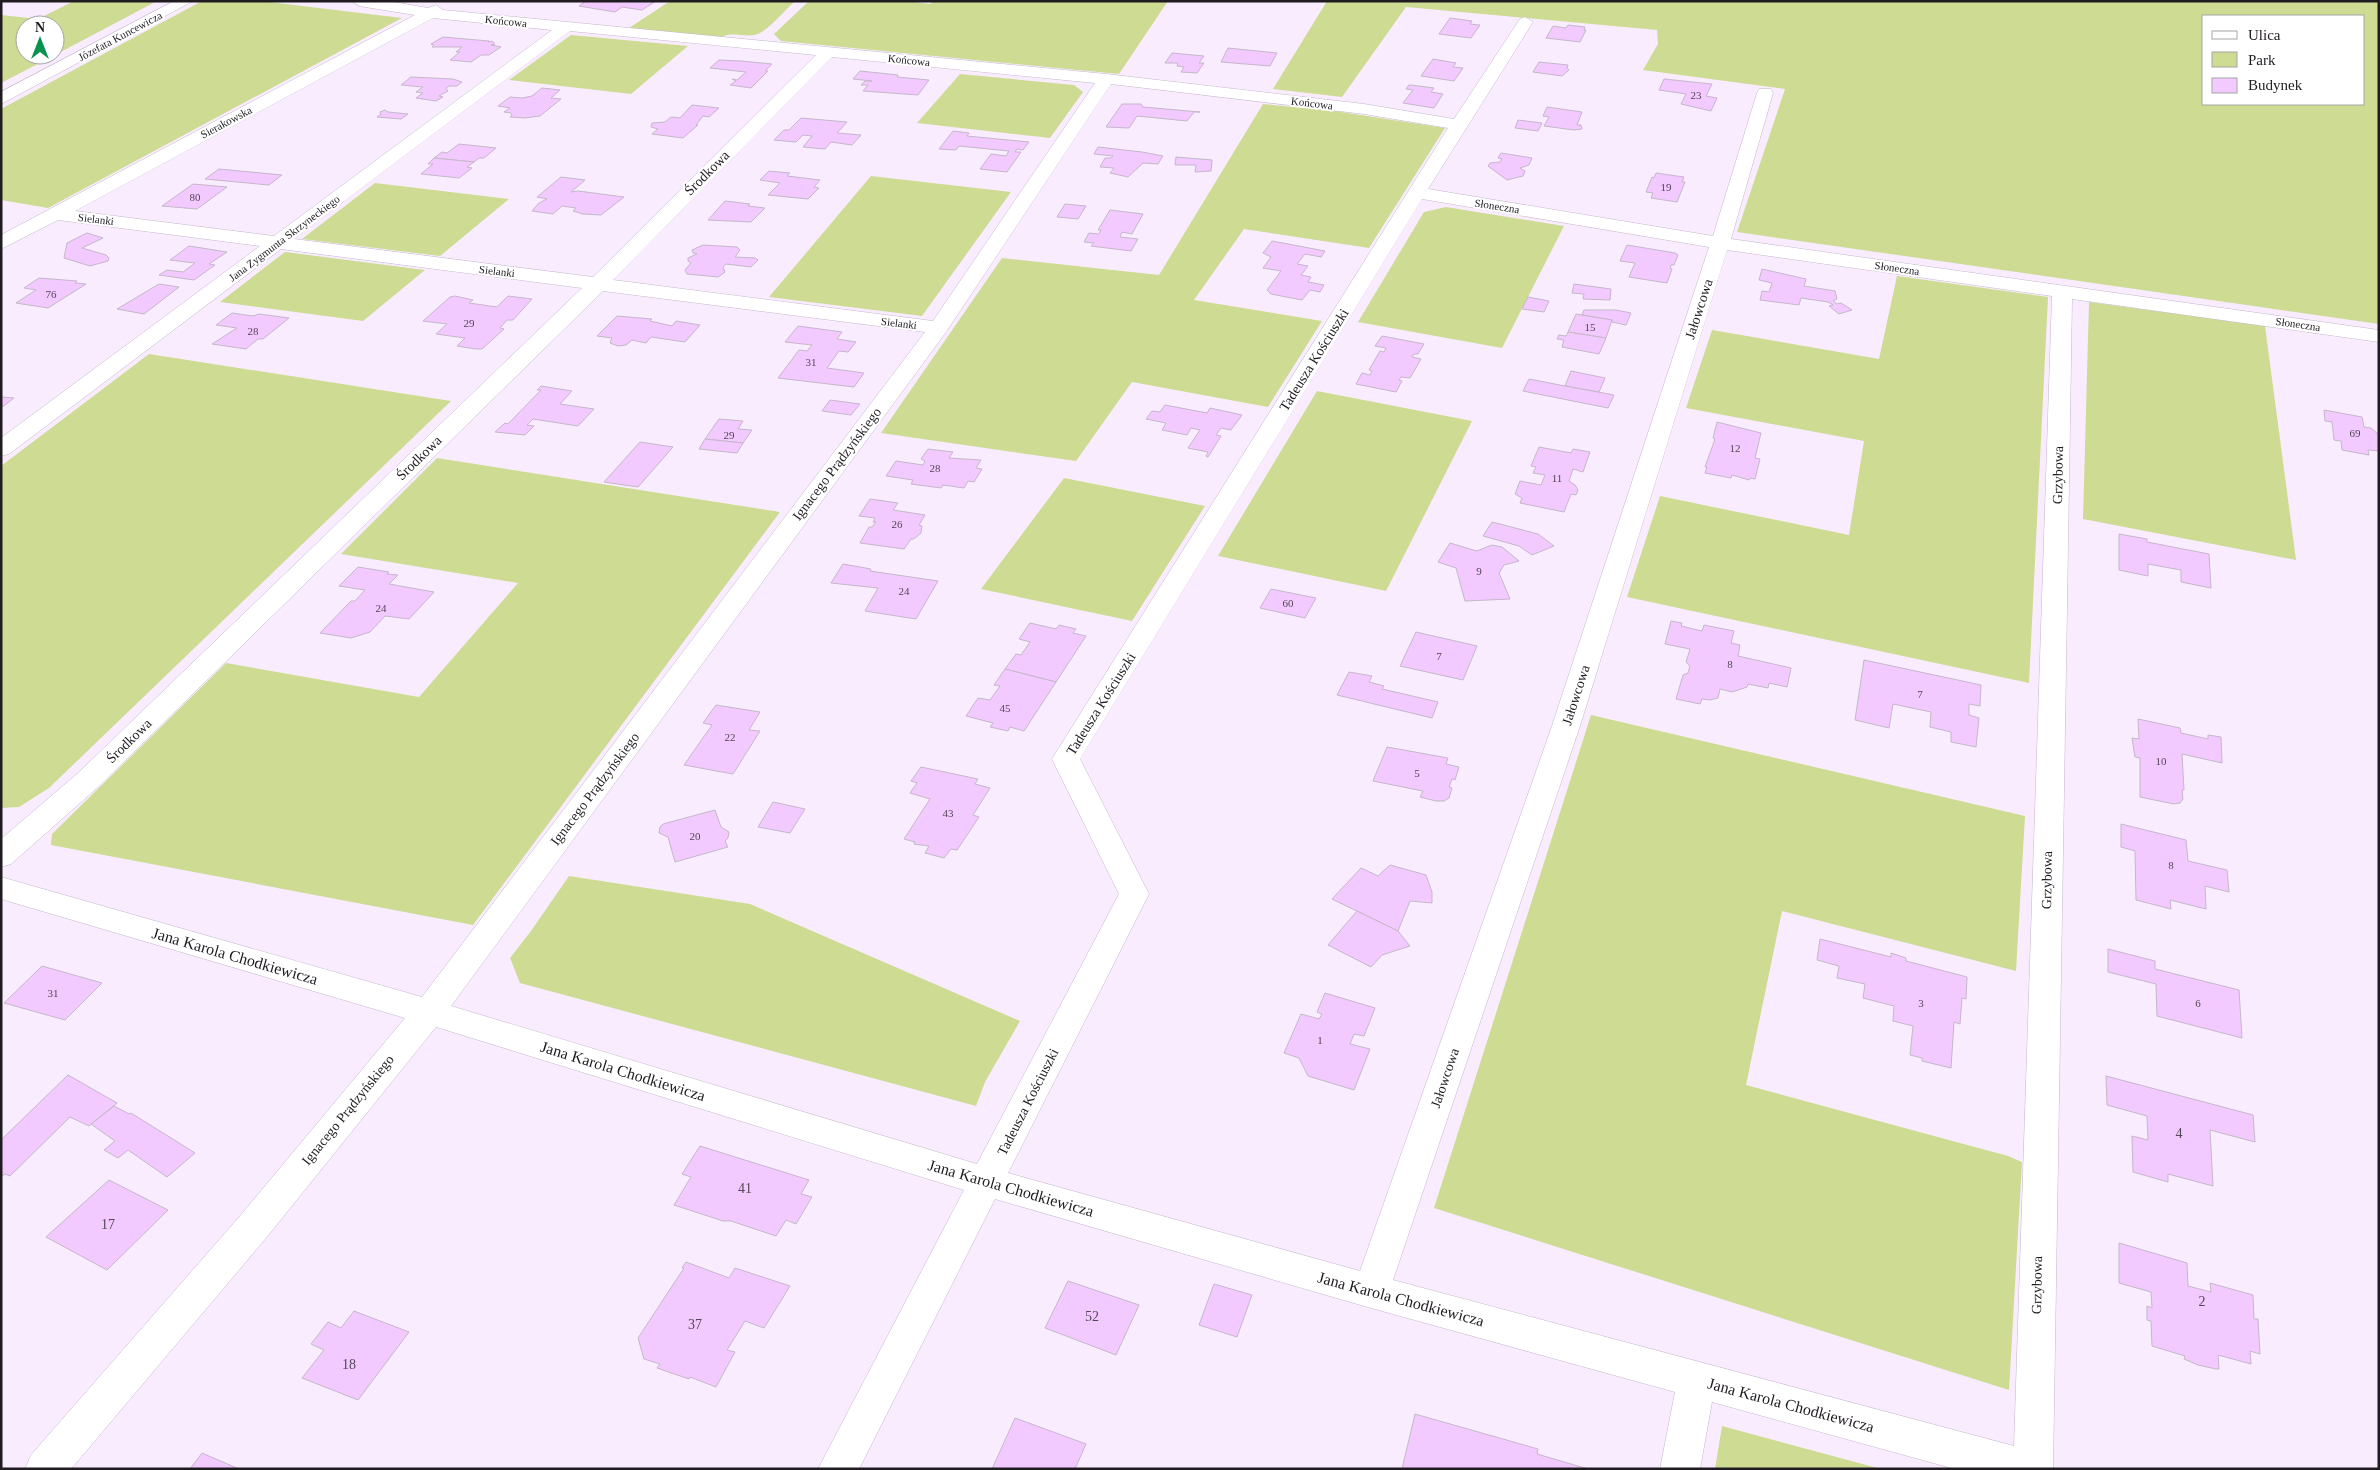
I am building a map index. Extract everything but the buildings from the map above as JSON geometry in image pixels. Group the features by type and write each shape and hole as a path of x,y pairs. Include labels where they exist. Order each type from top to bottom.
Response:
{"street":[{"name":"Józefata Kuncewicza","path":"1,99 186,1"},
{"name":"Końcowa","path":"359,1 430,13 1106,80 1364,110 1459,126"},
{"name":"Sierakowska","path":"1,243 451,1"},
{"name":"Tadeusza Kościuszki","path":"838,1469 1134,894 1066,759 1525,22"},
{"name":"Jana Zygmunta Skrzyneckiego","path":"1,449 566,27"},
{"name":"Środkowa","path":"1,856 87,781 598,284 828,52"},
{"name":"Ignacego Prądzyńskiego","path":"46,1469 253,1227 429,1012 939,328 1106,80"},
{"name":"Jałowcowa","path":"1371,1291 1566,726 1720,243 1765,93"},
{"name":"Słoneczna","path":"1417,193 1720,243 2379,336"},
{"name":"Sielanki","path":"56,214 939,328"},
{"name":"Grzybowa","path":"2033,1469 2062,291"},
{"name":"Jana Karola Chodkiewicza","path":"1,888 429,1012 987,1182 1371,1291 2026,1469"},
{"path":"1680,1469 1697,1379"}],"green space":[{"path":"74,1 157,1 65,50 65,15 46,15"},
{"path":"202,1 261,1 402,18 48,208 1,200 1,109"},
{"path":"670,1 795,1 769,26 755,35 726,35 722,37 629,28"},
{"path":"809,1 905,1 930,4 933,1 1168,1 1119,74 781,41 774,34"},
{"path":"1327,1 2379,1 2379,324 1737,232 1785,89 1643,70 1658,44 1657,30 1406,7 1342,97 1273,89"},
{"path":"1,15 15,17 15,65 36,65 1,83"},
{"path":"571,35 688,46 631,94 509,80"},
{"path":"960,74 1074,85 1083,92 1050,138 917,123"},
{"path":"1263,104 1328,110 1445,128 1369,248 1244,229 1194,300 1322,321 1268,407 1132,382 1076,461 881,433 1002,258 1159,275"},
{"path":"871,176 1011,192 922,316 769,297"},
{"path":"375,183 509,199 440,256 302,239"},
{"path":"1446,207 1564,226 1502,348 1358,322 1424,212"},
{"path":"285,252 425,270 363,321 220,302"},
{"path":"1897,276 2048,297 2029,683 1627,597 1660,496 1849,535 1864,441 1686,408 1712,330 1879,359"},
{"path":"2089,302 2265,326 2296,560 2083,519"},
{"path":"149,354 451,401 49,788 19,807 1,808 1,466"},
{"path":"1317,391 1472,421 1386,591 1218,556"},
{"path":"437,458 780,512 473,925 51,845 52,834 226,663 419,697 518,583 341,554"},
{"path":"1064,478 1205,506 1132,621 981,589"},
{"path":"1591,715 2025,816 2016,971 1782,911 1746,1085 2008,1156 2022,1162 2009,1390 1434,1208"},
{"path":"569,876 750,904 1020,1021 985,1082 976,1106 520,983 510,958"},
{"path":"1722,1426 1881,1469 1715,1469"}]}
